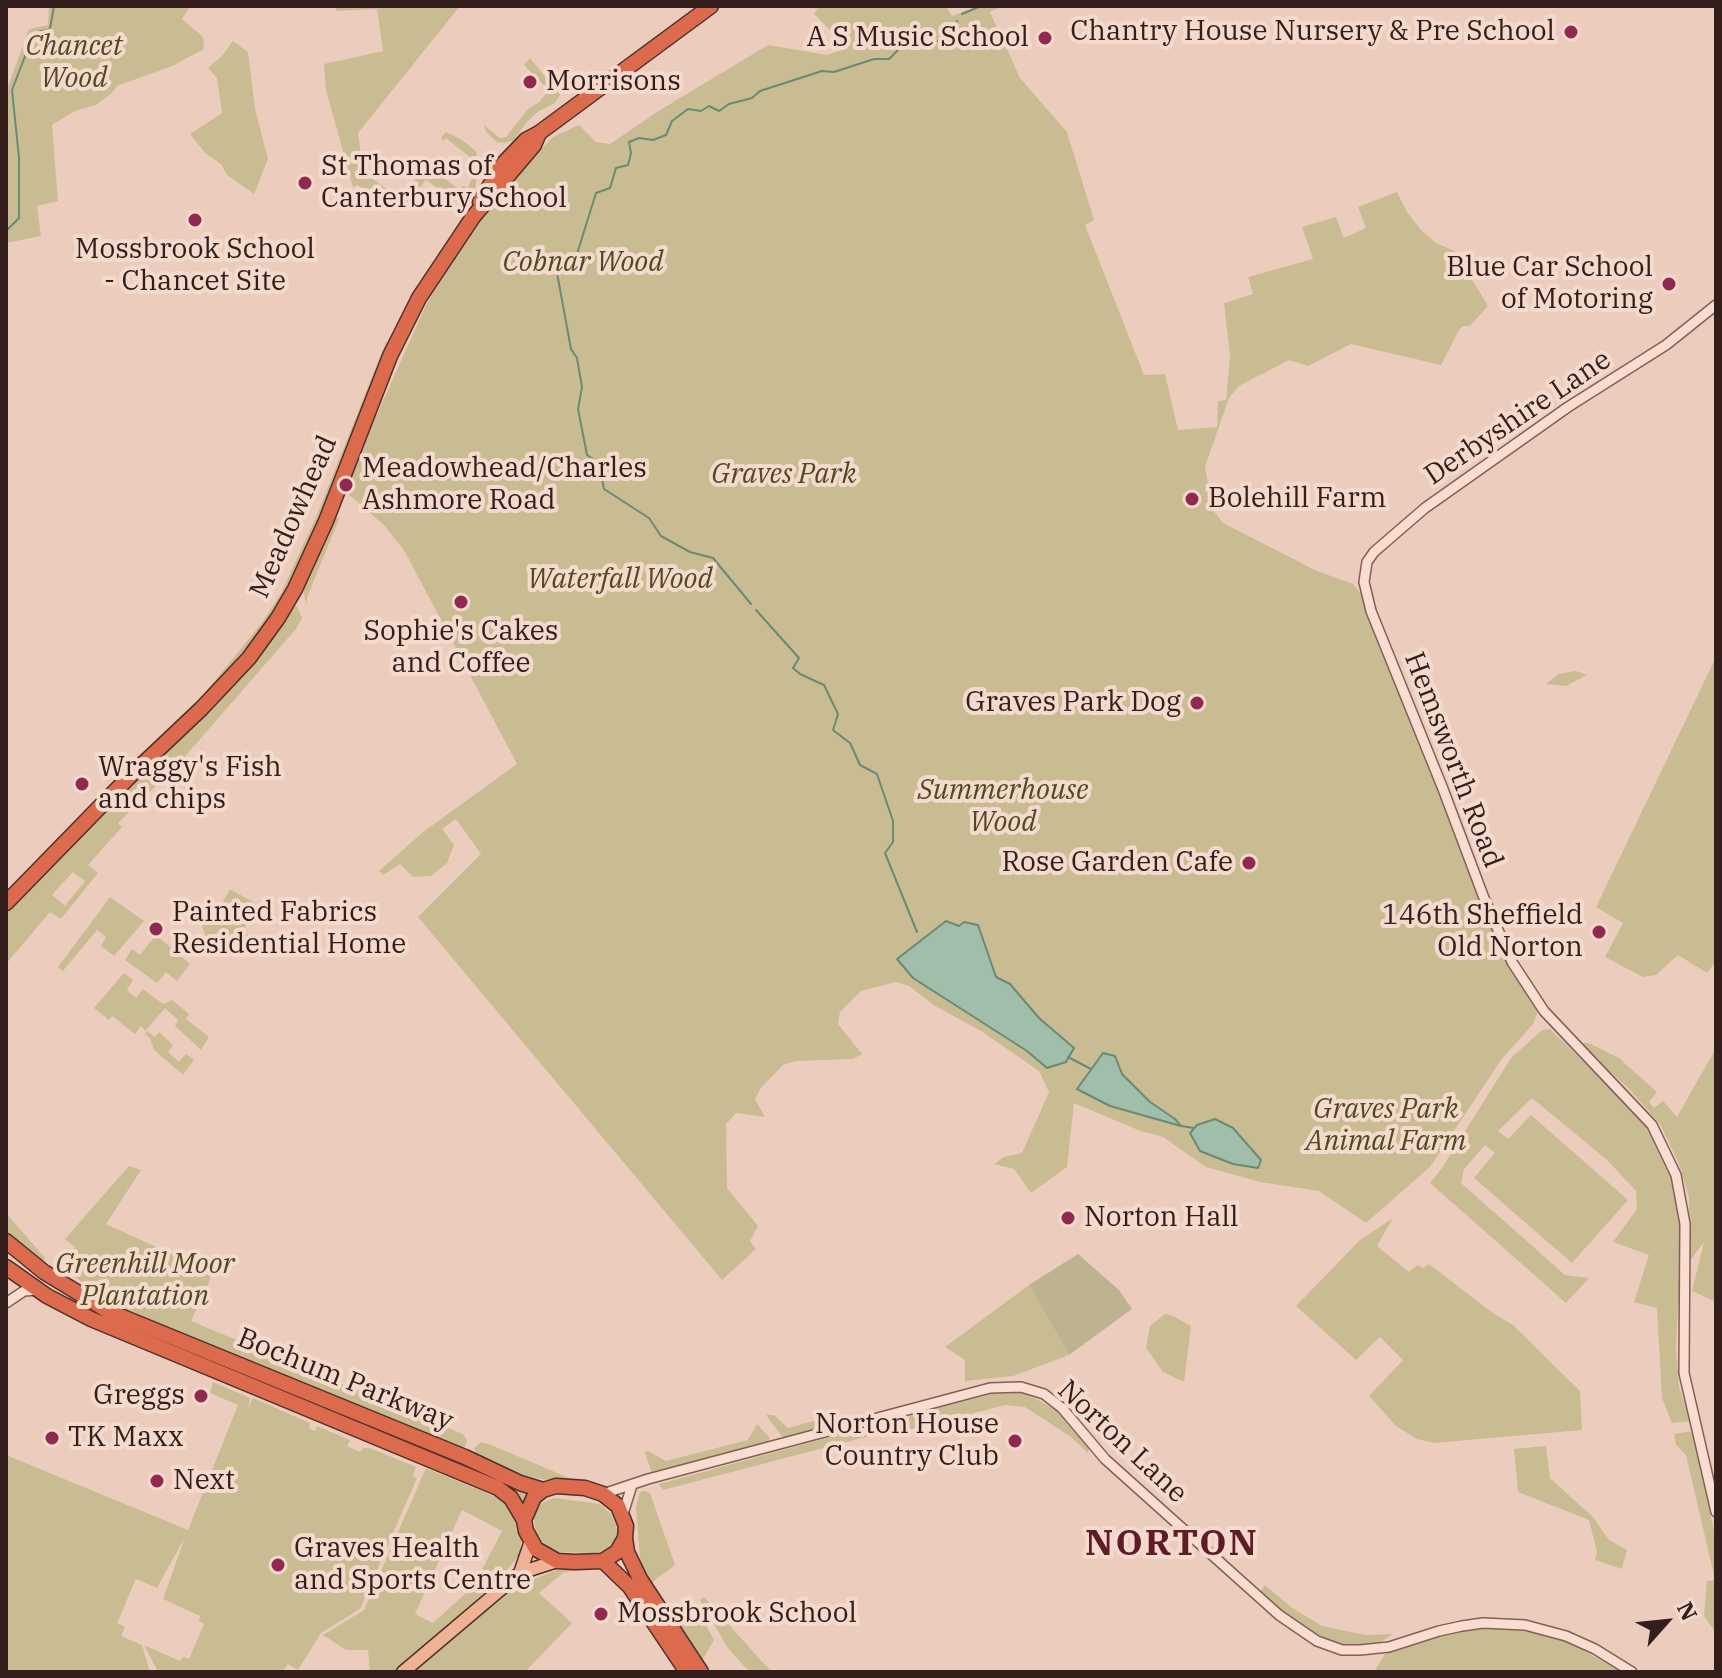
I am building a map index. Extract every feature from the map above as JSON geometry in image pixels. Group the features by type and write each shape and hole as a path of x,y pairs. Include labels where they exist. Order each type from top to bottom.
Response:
{"highway":[{"name":"Meadowhead","path":"6,903 110,796 201,709 249,658 278,618 326,521 390,356 409,317 440,264 473,217 484,192 502,165 526,140 711,6"},
{"name":"Bochum Parkway","path":"6,1241 44,1272 108,1311 543,1490"},
{"name":"Bochum Parkway","path":"6,1267 38,1290 91,1319 498,1488 511,1498 524,1520"},
{"path":"625,1538 617,1552 603,1561 557,1561 540,1552 531,1541 524,1520 528,1506 543,1490 564,1486 603,1494 612,1500 623,1514 627,1552 640,1579 701,1672"},
{"path":"603,1561 630,1587 687,1672"}],"main road":[{"path":"520,1573 531,1541"},
{"path":"403,1672 520,1573 557,1561"}],"street":[{"name":"Derbyshire Lane","path":"1364,582 1367,562 1374,552 1425,508 1568,407 1666,345 1716,305"},
{"name":"Hemsworth Road","path":"1364,582 1371,611 1393,668 1484,898 1515,966 1544,1011 1652,1125 1676,1175 1685,1224 1684,1373 1716,1512"},
{"path":"6,1267 14,1283 8,1301"},
{"path":"8,1301 30,1289 38,1290"},
{"name":"Norton Lane","path":"603,1494 990,1388 1021,1387 1044,1394 1062,1408 1105,1459 1279,1615 1317,1641 1342,1650 1360,1650 1389,1647 1462,1626 1514,1624 1544,1628 1566,1636 1595,1649 1632,1672"},
{"path":"623,1514 632,1485"}],"green space":[{"name":"Chancet Wood","path":"49,6 190,6 182,19 203,37 204,49 172,66 117,86 96,105 75,111 52,125 58,201 37,206 41,236 6,243 6,92 29,29 48,25"},
{"path":"336,6 460,6 358,133 361,155 370,177 395,195 398,192 403,195 427,165 460,190 463,186 468,188 472,178 472,159 446,138 443,141 441,138 446,132 462,140 476,151 479,167 475,189 466,208 426,180 400,212 357,185 353,187 326,90 324,64 383,51 377,9 336,11"},
{"name":"Graves Park","path":"819,6 946,6 952,16 978,6 1003,6 990,12 1020,78 1067,132 1094,220 1085,225 1144,375 1165,374 1178,430 1217,427 1218,401 1226,400 1230,356 1224,303 1253,294 1248,277 1313,259 1302,227 1336,217 1344,238 1366,228 1358,207 1397,192 1421,230 1436,243 1455,251 1488,306 1470,326 1459,330 1441,365 1351,344 1308,366 1289,360 1239,386 1229,398 1205,467 1213,510 1223,523 1317,571 1353,584 1361,594 1505,957 1538,1011 1533,1024 1501,1060 1430,1167 1366,1223 1319,1191 1260,1182 1206,1167 1163,1137 1074,1103 1067,1167 1031,1193 1014,1169 994,1164 1004,1157 1022,1153 1049,1092 1039,1071 981,1031 935,1006 909,986 896,982 861,991 840,1012 838,1024 862,1054 853,1059 796,1061 783,1065 755,1099 765,1117 736,1113 726,1124 727,1188 758,1226 750,1241 756,1249 722,1280 418,917 481,854 456,819 442,829 454,845 447,863 431,876 413,877 400,864 383,875 379,871 423,832 517,764 405,552 385,526 347,493 351,472 427,303 479,216 553,137 579,125 596,142 610,144 768,45 827,55 848,48 814,14"},
{"path":"233,41 248,52 255,109 268,159 254,194 227,175 221,164 205,153 190,134 222,113 217,78 208,68"},
{"path":"530,58 560,95 555,103 527,122 514,140 497,142 486,132 484,125 500,138 506,137 528,109 549,90 524,65"},
{"path":"386,342 390,344 285,595 265,628 211,691 208,689 261,624 281,593 316,517"},
{"path":"340,517 306,604 303,589 333,520"},
{"path":"297,606 302,618 296,629 181,761 118,823 122,827 88,865 98,873 61,919 50,912 6,964 6,914 149,766 199,723 250,667","holes":["73,872 85,881 65,906 52,895"]},
{"path":"1716,657 1716,961 1707,973 1678,955 1656,975 1643,977 1605,957 1623,923 1596,907"},
{"path":"1576,671 1587,675 1566,686 1546,684 1558,674"},
{"path":"230,889 255,903 244,930 249,937 244,942 232,933 224,939 218,933 207,941 202,926 221,905"},
{"path":"110,897 144,921 114,956 101,946 106,937 97,930 63,971 58,967"},
{"path":"156,935 190,964 177,981 166,972 157,983 125,960 132,949 140,955"},
{"path":"124,973 133,980 127,990 136,998 143,989 163,1004 172,1000 189,1014 186,1019 209,1037 201,1050 175,1026 178,1020 165,1008 145,1031 141,1026 135,1034 112,1016 109,1020 94,1008"},
{"path":"1550,1029 1605,1083 1607,1081 1650,1128 1674,1181 1682,1230 1676,1347 1679,1387 1691,1421 1672,1423 1662,1398 1657,1308 1634,1302 1649,1255 1613,1242 1637,1209 1636,1191 1607,1160 1532,1098 1498,1131 1508,1139 1531,1115 1628,1200 1572,1263 1474,1178 1495,1153 1485,1145 1464,1169 1461,1183 1565,1275 1589,1278 1566,1303 1430,1183 1511,1058 1542,1030"},
{"path":"147,1031 155,1037 159,1032 173,1045 168,1052 179,1062 186,1054 194,1060 183,1075 154,1050 145,1034"},
{"path":"1579,1043 1589,1043 1619,1058 1657,1092 1649,1102 1654,1108 1663,1101 1677,1117 1716,1048 1716,1302 1692,1291 1704,1242 1690,1261 1689,1197 1679,1164 1660,1124 1631,1091"},
{"name":"Greenhill Moor Plantation","path":"129,1166 141,1170 106,1224 213,1273 191,1321 463,1434 467,1440 465,1446 459,1449 448,1445 122,1308 59,1267 75,1247 65,1239"},
{"path":"6,1213 45,1258 42,1263 6,1232"},
{"path":"1393,1218 1377,1246 1409,1272 1418,1265 1423,1268 1429,1264 1513,1325 1580,1391 1582,1430 1434,1443 1417,1439 1396,1426 1369,1396 1403,1360 1380,1337 1356,1360 1296,1306 1359,1241"},
{"path":"1029,1285 1069,1355 1013,1376 965,1381 965,1360 945,1347"},
{"path":"1165,1314 1191,1326 1184,1382 1163,1372 1146,1348 1150,1326"},
{"path":"148,1335 415,1444 529,1493 521,1504"},
{"name":"Graves Health and Sports Centre","path":"213,1382 250,1398 248,1408 253,1398 310,1423 309,1428 315,1431 317,1426 350,1440 347,1446 360,1452 363,1448 370,1448 416,1467 413,1476 417,1478 360,1609 321,1633 298,1670 288,1664 282,1672 158,1672 144,1645 180,1661 183,1657 189,1659 204,1624 199,1621 200,1616 163,1599 185,1537 157,1588 136,1579 117,1623 125,1627 121,1636 142,1645 150,1672 6,1672 6,1455 188,1530 238,1405 210,1393"},
{"path":"1006,1390 1024,1392 1059,1412 1089,1447 1088,1453 1071,1437 1025,1407 1005,1405 909,1430 907,1420 911,1415"},
{"path":"766,1415 774,1415 788,1428 824,1418 829,1426 783,1438"},
{"path":"892,1420 896,1429 663,1490 659,1484"},
{"path":"757,1424 770,1438 765,1445 652,1474 645,1452 666,1461 748,1440"},
{"path":"1693,1431 1716,1541 1716,1633 1704,1616 1707,1581 1715,1580 1686,1455 1676,1445 1674,1434"},
{"path":"481,1442 574,1480 572,1484 524,1476 476,1454 474,1448"},
{"path":"1546,1446 1550,1478 1593,1517 1609,1540 1627,1550 1622,1569 1595,1560 1597,1552 1589,1520 1518,1492 1514,1449"},
{"path":"426,1468 508,1502 522,1531 520,1554 499,1580 396,1672 370,1672 368,1650 346,1650 323,1635 364,1610","holes":["462,1510 502,1531 473,1587 433,1623 415,1614"]},
{"path":"640,1492 650,1493 675,1565 651,1583 640,1559 636,1507"},
{"path":"554,1498 600,1504 611,1514 617,1528 611,1545 594,1553 558,1552 550,1548 541,1540 534,1519 542,1503"},
{"path":"581,1569 563,1573 539,1593 572,1623 525,1672 410,1672 516,1586 557,1570"},
{"path":"1265,1585 1291,1607 1322,1626 1366,1635 1393,1634 1377,1644 1345,1646 1330,1643 1301,1628 1259,1593"},
{"path":"704,1597 772,1672 751,1672 743,1665 728,1648 700,1600"},
{"path":"697,1608 714,1640 702,1661 678,1626"},
{"path":"1504,1627 1558,1637 1623,1672 1374,1672 1385,1654 1461,1630"}],"shaded area":[{"path":"946,921 959,926 964,922 978,925 996,977 1010,984 1039,1018 1074,1048 1066,1062 1047,1068 1027,1051 913,978 897,959"},
{"path":"1103,1053 1115,1056 1122,1074 1150,1102 1181,1126 1110,1106 1077,1089"},
{"path":"1215,1119 1233,1128 1261,1160 1258,1168 1233,1164 1200,1151 1190,1133 1197,1125"},
{"path":"1078,1254 1119,1290 1132,1309 1069,1355 1029,1285"}],"waterway":[{"path":"8,229 19,218 19,158 12,90 34,33 50,29 54,6"},
{"path":"962,14 981,6"},
{"path":"593,459 587,455 578,409 582,387 577,358 571,349 557,273 577,254 596,193 610,188 616,168 628,165 631,153 629,142 639,138 653,140 666,135 672,121 688,109 701,111 709,106 719,111 729,104 752,98 760,91 822,71 834,72 874,59 889,59 901,47 926,37 938,41 941,36 952,32 957,21"},
{"path":"599,464 604,489 649,518 661,536 690,552 713,558 751,604"},
{"path":"756,610 799,658 793,668 824,685 838,714 833,730 850,743 860,765 877,774 893,821 893,842 885,853 917,932"},
{"path":"1068,1057 1091,1069"},
{"path":"1181,1126 1194,1128"}],"place":[{"name":"Chantry House Nursery & Pre School","path":"1571,32"},
{"name":"A S Music School","path":"1045,38"},
{"name":"Morrisons","path":"530,82"},
{"name":"St Thomas of Canterbury School","path":"305,183"},
{"name":"Mossbrook School - Chancet Site","path":"195,220"},
{"name":"Blue Car School of Motoring","path":"1669,284"},
{"name":"Meadowhead/Charles Ashmore Road","path":"346,485"},
{"name":"Bolehill Farm","path":"1192,499"},
{"name":"Sophie's Cakes and Coffee","path":"461,602"},
{"name":"Graves Park Dog","path":"1197,703"},
{"name":"Wraggy's Fish and chips","path":"82,784"},
{"name":"Rose Garden Cafe","path":"1249,863"},
{"name":"Painted Fabrics Residential Home","path":"156,929"},
{"name":"146th Sheffield Old Norton","path":"1599,932"},
{"name":"Norton Hall","path":"1068,1218"},
{"name":"Greggs","path":"201,1396"},
{"name":"TK Maxx","path":"52,1438"},
{"name":"Norton House Country Club","path":"1015,1441"},
{"name":"Next","path":"157,1481"},
{"name":"Graves Health and Sports Centre","path":"278,1565"},
{"name":"Mossbrook School","path":"601,1614"}],"district":[{"name":"NORTON","path":"1172,1545"}],"park label":[{"name":"Cobnar Wood","path":"583,263"},
{"name":"Waterfall Wood","path":"620,580"},
{"name":"Summerhouse Wood","path":"1003,807"},
{"name":"Graves Park Animal Farm","path":"1386,1126"}]}
